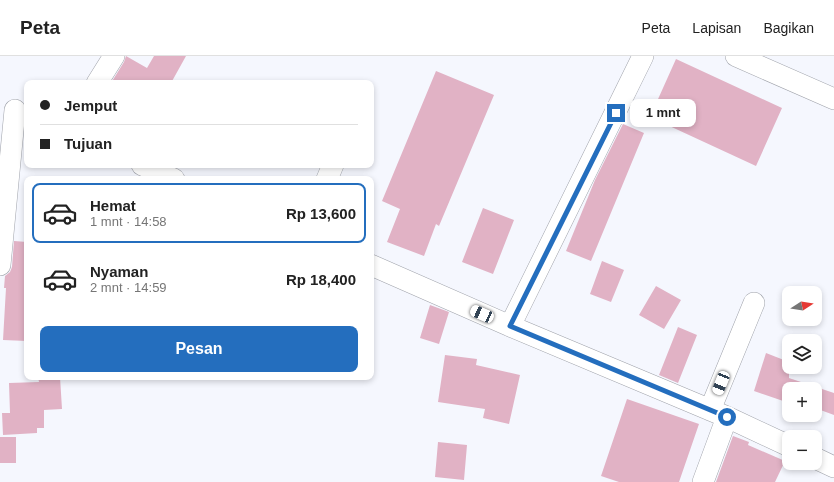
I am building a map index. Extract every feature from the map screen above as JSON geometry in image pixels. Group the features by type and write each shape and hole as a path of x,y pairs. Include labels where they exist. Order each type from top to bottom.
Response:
{"street":[{"path":"99,80 114,56"},
{"path":"510,326 643,56"},
{"path":"736,56 834,99"},
{"path":"0,265 14,110"},
{"path":"149,168 167,176"},
{"path":"374,266 510,326 718,413 782,443"},
{"path":"703,482 718,413 754,303"},
{"path":"822,461 834,467"}],"building":[{"path":"126,56 147,68 154,56 186,56 173,80 113,80"},
{"path":"676,59 782,108 756,166 650,117"},
{"path":"436,71 494,95 439,226 436,224 424,256 387,242 400,209 382,201"},
{"path":"623,124 644,133 591,261 566,251 595,180"},
{"path":"483,208 514,220 493,274 462,262"},
{"path":"14,241 24,242 24,341 3,340 6,288 4,288 5,276 10,272 12,267"},
{"path":"602,261 624,270 611,302 590,294"},
{"path":"656,286 681,300 664,329 639,315"},
{"path":"430,305 449,312 439,344 420,338"},
{"path":"678,327 697,335 678,383 659,375"},
{"path":"766,353 782,359 782,374 789,374 789,378 801,382 782,382 782,401 754,391"},
{"path":"445,355 477,359 476,365 520,375 509,424 483,418 485,409 438,402"},
{"path":"39,380 60,380 62,409 44,410 44,428 37,428 37,433 3,435 2,413 10,413 9,383 39,382"},
{"path":"822,389 834,393 834,415 822,411"},
{"path":"627,399 699,424 679,482 619,482 601,476"},
{"path":"733,436 749,442 748,445 782,460 782,467 775,482 716,482"},
{"path":"0,437 16,437 16,463 0,463"},
{"path":"438,442 467,445 464,480 435,477"}],"route":[{"path":"616,113 510,326 727,417"}]}
